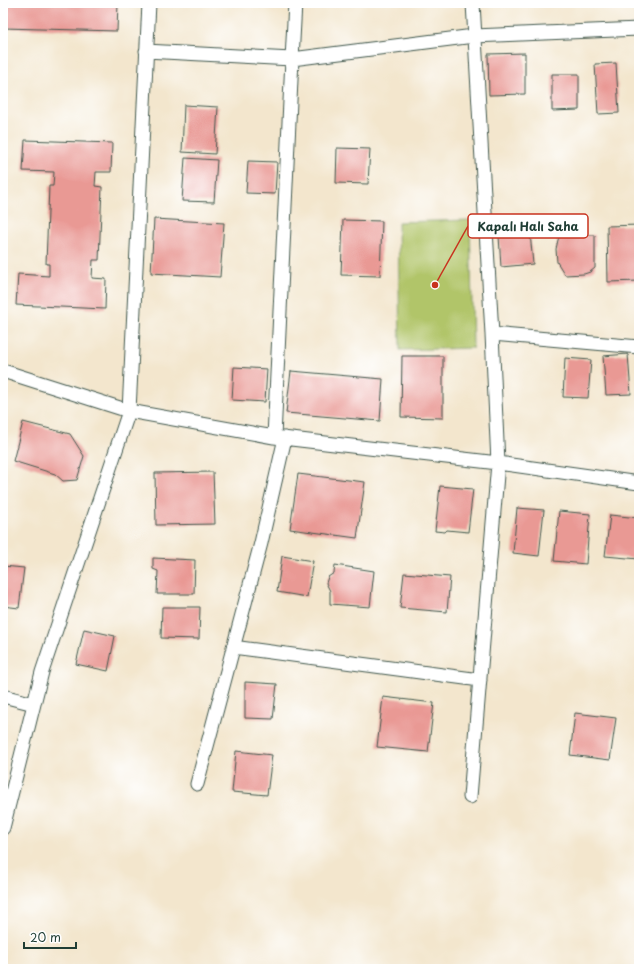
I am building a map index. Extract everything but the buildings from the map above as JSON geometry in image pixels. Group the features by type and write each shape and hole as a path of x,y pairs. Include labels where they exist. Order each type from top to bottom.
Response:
{"street":[{"path":"3,828 42,672 129,410 149,3"},
{"path":"196,784 261,543 279,437 295,3"},
{"path":"470,797 498,463 473,3"},
{"path":"146,51 292,59 474,36 639,29"},
{"path":"492,334 639,347"},
{"path":"3,371 129,410 279,437 498,463 639,483"},
{"path":"233,647 480,680"},
{"path":"3,696 34,704"}],"green space":[{"path":"470,220 473,348 400,350 398,222"}],"place":[{"name":"Kapalı Halı Saha","path":"435,285"}]}
